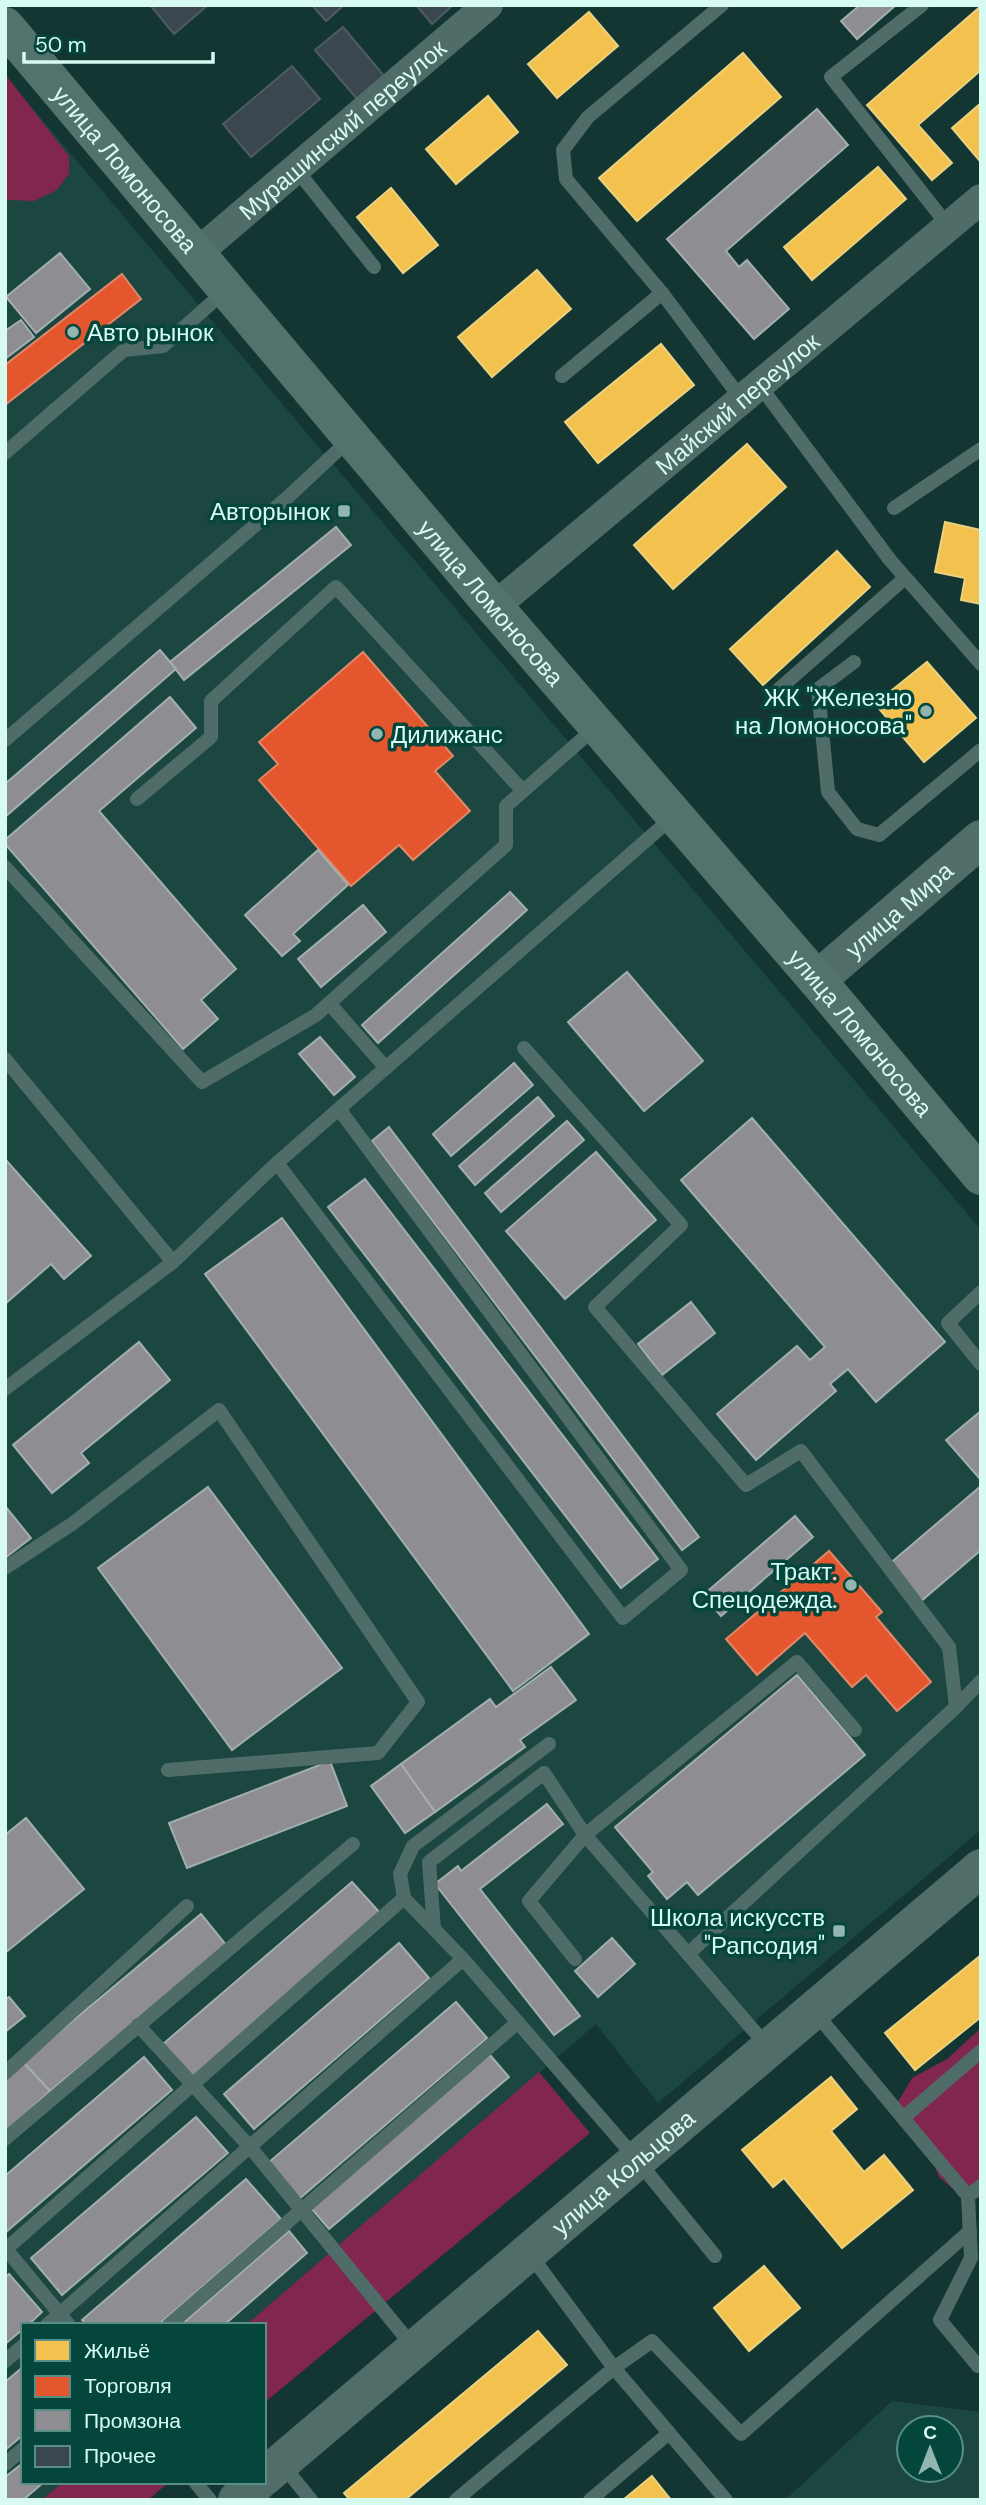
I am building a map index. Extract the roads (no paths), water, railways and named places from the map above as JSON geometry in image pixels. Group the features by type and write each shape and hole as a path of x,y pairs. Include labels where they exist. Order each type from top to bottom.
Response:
{"highway":[{"name":"улица Ломоносова","path":"5,26 494,607 817,980 981,1176"}],"main road":[{"name":"улица Мира","path":"817,980 981,839"},
{"name":"улица Кольцова","path":"268,2474 981,1868"},
{"name":"улица Кольцова","path":"237,2500 256,2484"}],"street":[{"name":"Мурашинский переулок","path":"196,254 488,5"},
{"name":"Майский переулок","path":"494,607 970,214"}],"lane":[{"path":"722,5 588,117 563,150 566,179 751,393 905,578 979,659"},
{"path":"922,5 831,77 970,214"},
{"path":"296,169 374,267"},
{"path":"5,453 124,350 163,346 227,289"},
{"path":"562,376 662,293"},
{"path":"5,740 288,497 351,438"},
{"path":"894,508 981,449"},
{"path":"778,690 905,578"},
{"path":"137,799 211,737 211,701 335,587 523,792"},
{"path":"854,662 818,689 828,792 857,829 879,835 981,750"},
{"path":"5,867 202,1082 316,1015 506,845 506,806 597,726"},
{"path":"5,1389 173,1262 277,1163 675,816"},
{"path":"329,1003 386,1068"},
{"path":"524,1048 681,1226 595,1307 746,1485 801,1451 949,1647 956,1707"},
{"path":"7,1065 173,1262"},
{"path":"277,1163 623,1618 681,1570 339,1109"},
{"path":"981,1292 948,1323 981,1364"},
{"path":"5,1568 72,1524 219,1410 418,1702 378,1753 168,1770"},
{"path":"575,1959 529,1901 585,1835 797,1662 855,1730"},
{"path":"688,1954 981,1681"},
{"path":"549,1744 413,1846 400,1874 404,1898 463,1959 518,2022 638,2161 715,2256"},
{"path":"434,1929 429,1862 544,1773 585,1835 768,2047"},
{"path":"5,2139 353,1844"},
{"path":"404,1898 6,2249 64,2319 250,2147 463,1959"},
{"path":"5,2073 187,1906"},
{"path":"813,2009 968,2196 971,2258 940,2320 978,2366 981,2364"},
{"path":"171,2323 518,2022"},
{"path":"138,2025 250,2147 415,2349"},
{"path":"903,2118 981,2052"},
{"path":"968,2196 981,2186"},
{"path":"456,2500 614,2368 652,2341 741,2434 970,2231"},
{"path":"529,2252 614,2368 726,2500"},
{"path":"5,2361 21,2348"},
{"path":"590,2500 669,2432"},
{"path":"5,2464 21,2451"},
{"path":"268,2474 311,2500"},
{"path":"197,2484 210,2500"}],"place":[{"name":"Авто рынок","path":"73,332"},
{"name":"Авторынок","path":"344,511"},
{"name":"ЖК \"Железно на Ломоносова\"","path":"926,711"},
{"name":"Дилижанс","path":"377,734"},
{"name":"Тракт. Спецодежда.","path":"851,1585"},
{"name":"Школа искусств \"Рапсодия\"","path":"839,1931"}]}
